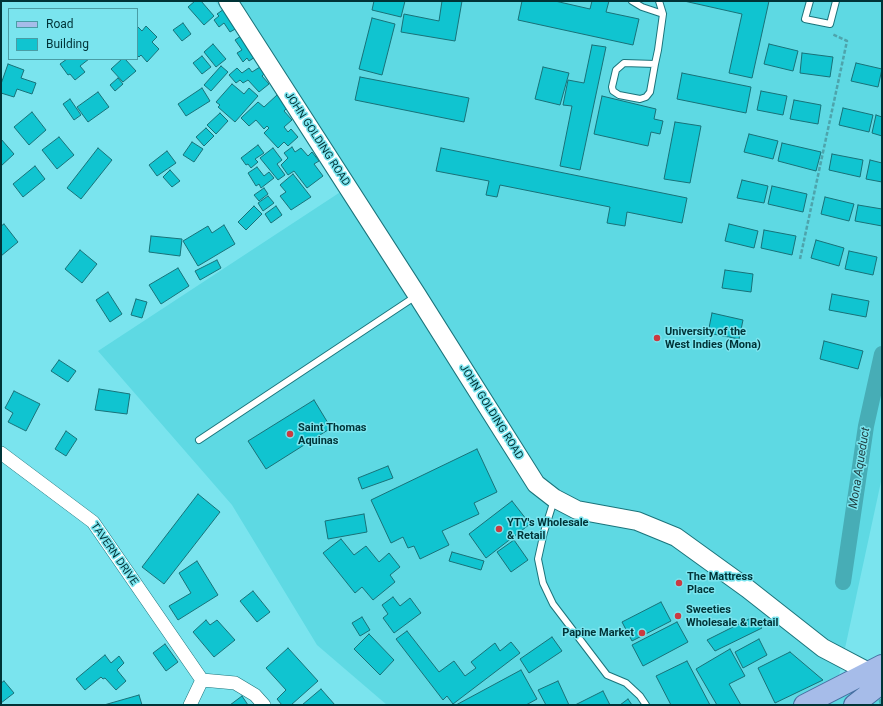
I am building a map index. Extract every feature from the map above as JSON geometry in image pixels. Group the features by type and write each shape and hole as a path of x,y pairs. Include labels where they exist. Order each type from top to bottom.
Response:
{"main road":[{"path":"804,705 879,675"},
{"path":"854,705 879,675"}],"street":[{"name":"JOHN GOLDING ROAD","path":"228,1 417,295 536,484 554,498 577,510 637,521 676,537 748,589 823,648 879,675"},
{"name":"TAVERN DRIVE","path":"1,453 93,522 202,680"},
{"path":"190,705 202,680 235,683 255,695 264,705"}],"lane":[{"path":"632,1 642,7 663,14"},
{"path":"655,64 624,62 616,70 612,88 613,91 628,98 640,99 646,97 650,92 655,64 663,14 658,1"},
{"path":"810,1 805,19 830,24 836,1"},
{"path":"199,440 417,295"},
{"path":"554,498 538,558 543,583 553,604 607,675 626,682 640,696 646,705"}],"path":[{"path":"800,259 847,41 830,33 830,24"}],"shaded area":[{"name":"University of the West Indies (Mona)","path":"215,1 882,1 882,477 839,676 845,682 881,701 882,705 387,705 317,645 232,505 98,351 345,189 241,28"}],"building":[{"path":"195,1 201,1 214,16 204,25 188,7"},
{"path":"374,1 405,1 401,17 372,10"},
{"path":"442,1 462,1 455,41 401,32 404,14 439,21"},
{"path":"522,1 555,1 590,9 592,1 609,1 606,12 639,19 633,45 518,20"},
{"path":"684,1 769,1 752,78 729,73 742,14"},
{"path":"224,9 237,28 230,32 224,23 219,27 214,20 219,16 217,14"},
{"path":"372,18 395,24 382,75 359,69"},
{"path":"183,23 191,34 182,41 173,30"},
{"path":"146,26 157,37 152,42 159,49 147,62 141,55 139,57 138,27 142,31"},
{"path":"241,36 255,57 249,61 247,58 243,62 237,53 242,50 235,40"},
{"path":"213,44 226,59 216,67 204,52"},
{"path":"769,44 798,51 793,71 764,64"},
{"path":"592,45 606,47 580,170 560,166 572,106 563,105 568,80 584,83"},
{"path":"802,53 833,57 830,77 800,73"},
{"path":"202,56 211,67 202,74 193,63"},
{"path":"66,60 88,60 80,66 85,72 75,80 70,74 68,75 60,64"},
{"path":"121,60 126,60 136,71 123,82 111,69"},
{"path":"856,63 882,69 878,87 851,81"},
{"path":"8,64 24,70 21,78 36,83 32,94 17,89 14,97 1,93 1,84"},
{"path":"221,66 228,72 211,91 204,85"},
{"path":"260,67 265,73 262,76 269,84 259,92 248,80 243,83 240,80 236,83 229,75 237,68 242,73 249,68 252,72"},
{"path":"543,67 569,73 560,105 535,99"},
{"path":"682,73 751,87 746,113 677,99"},
{"path":"360,77 469,98 464,122 355,100"},
{"path":"118,78 123,84 115,91 110,85"},
{"path":"232,84 244,94 249,88 258,96 235,122 218,107 220,105 216,102"},
{"path":"202,88 210,101 186,116 178,104"},
{"path":"761,91 787,96 783,115 757,110"},
{"path":"98,92 109,107 88,122 77,107"},
{"path":"277,95 288,107 284,111 292,120 284,127 288,132 291,129 298,137 288,146 284,142 278,148 264,133 269,128 267,126 264,129 256,120 249,126 241,118 258,102 264,107"},
{"path":"602,96 656,109 654,119 663,121 660,134 651,132 648,146 594,134"},
{"path":"70,99 81,115 74,120 63,104"},
{"path":"794,100 821,105 818,124 790,119"},
{"path":"843,108 873,115 869,132 839,125"},
{"path":"32,112 46,130 29,145 14,127"},
{"path":"220,113 228,121 216,134 207,125"},
{"path":"876,115 882,117 882,136 872,133"},
{"path":"675,122 701,126 690,183 664,179"},
{"path":"206,128 214,136 204,146 196,137"},
{"path":"749,134 778,141 773,159 744,152"},
{"path":"59,137 74,155 57,169 42,150"},
{"path":"1,139 14,154 1,166"},
{"path":"192,142 203,149 194,162 183,155"},
{"path":"782,143 821,152 816,171 778,161"},
{"path":"258,145 264,153 255,159 258,162 251,168 248,164 246,165 241,158"},
{"path":"292,147 295,152 301,148 308,156 312,152 319,161 314,164 323,176 307,188 294,171 288,175 281,165 288,158 284,153"},
{"path":"98,148 112,160 81,199 67,188"},
{"path":"273,148 282,160 277,164 285,175 278,180 260,158"},
{"path":"441,148 687,198 682,223 627,212 625,226 607,223 610,207 500,185 497,197 486,195 489,181 436,171"},
{"path":"167,151 176,163 157,176 149,165"},
{"path":"832,154 863,160 860,177 829,170"},
{"path":"870,160 882,163 882,182 866,179"},
{"path":"35,166 45,179 23,197 13,184"},
{"path":"257,167 264,176 269,172 274,178 261,188 259,184 256,186 248,173"},
{"path":"170,170 180,181 172,187 163,177"},
{"path":"293,174 311,197 291,210 280,196 286,192 280,185"},
{"path":"742,180 768,186 764,203 737,198"},
{"path":"772,186 807,194 803,212 768,204"},
{"path":"264,188 268,194 259,201 254,195"},
{"path":"268,196 274,203 263,211 258,203"},
{"path":"825,197 854,204 849,221 821,214"},
{"path":"858,205 882,209 882,226 855,221"},
{"path":"254,206 262,214 246,230 238,222"},
{"path":"276,206 282,215 271,223 265,214"},
{"path":"4,224 18,242 1,256 1,226"},
{"path":"729,224 758,231 754,248 725,241"},
{"path":"224,225 235,244 198,266 183,241 208,226 212,233"},
{"path":"764,230 796,236 792,255 761,248"},
{"path":"151,236 182,239 180,256 149,252"},
{"path":"816,240 844,248 839,266 811,258"},
{"path":"80,250 97,264 82,283 65,269"},
{"path":"849,251 877,257 873,275 845,269"},
{"path":"217,260 221,268 200,280 195,271"},
{"path":"178,268 189,286 161,304 149,285"},
{"path":"725,270 753,274 751,292 722,288"},
{"path":"108,292 122,314 110,322 96,300"},
{"path":"832,294 869,301 866,317 829,310"},
{"path":"136,299 147,302 142,318 131,315"},
{"path":"712,313 743,320 739,339 708,333"},
{"path":"824,341 863,351 858,369 820,359"},
{"path":"59,360 76,371 68,382 51,371"},
{"path":"99,389 130,394 127,414 95,410"},
{"path":"14,391 40,404 26,431 8,422 13,413 5,408"},
{"name":"Saint Thomas Aquinas","path":"314,400 331,428 266,469 248,441"},
{"path":"66,431 77,439 66,456 55,449"},
{"path":"477,449 497,492 474,503 479,514 442,531 449,545 420,559 414,546 408,548 403,537 391,543 371,500"},
{"path":"388,466 393,478 362,489 358,478"},
{"path":"198,494 220,512 164,584 142,567"},
{"name":"YTY's Wholesale & Retail","path":"512,501 530,524 486,558 469,534"},
{"path":"364,514 367,532 328,539 325,521"},
{"path":"341,539 354,555 366,546 379,562 389,553 400,567 390,575 395,582 373,600 362,587 355,593 323,553"},
{"path":"514,540 528,560 511,572 497,552"},
{"path":"452,552 484,561 481,570 449,561"},
{"path":"197,561 218,595 178,620 169,606 191,593 179,573"},
{"path":"253,591 270,612 257,622 240,601"},
{"path":"393,597 400,606 410,598 421,613 394,633 383,618 388,614 382,605"},
{"path":"661,602 671,621 632,641 622,622"},
{"path":"362,617 370,630 360,636 352,623"},
{"path":"751,618 762,628 715,651 707,640"},
{"path":"206,620 210,625 217,620 235,640 214,657 193,632"},
{"path":"677,622 688,642 643,666 632,645"},
{"path":"407,631 439,672 454,661 465,676 476,668 471,662 495,643 500,651 511,642 520,653 453,704 447,696 443,700 396,639"},
{"path":"369,634 394,660 380,675 354,649"},
{"path":"552,637 562,651 529,673 520,659"},
{"path":"759,639 767,655 743,668 735,652"},
{"path":"165,644 178,662 166,671 153,653"},
{"path":"288,648 318,681 291,705 282,705 277,699 286,690 266,668"},
{"path":"730,649 745,676 729,684 741,705 717,705 696,669"},
{"path":"790,652 823,680 775,703 758,668"},
{"path":"105,655 111,663 119,656 124,663 117,670 126,681 116,690 105,678 103,679 101,677 85,690 76,679"},
{"path":"687,661 710,705 671,705 656,676"},
{"path":"521,670 537,699 526,705 456,705"},
{"path":"4,681 14,693 1,703 1,683"},
{"path":"558,681 569,705 546,705 538,690"},
{"path":"321,689 335,705 302,705"},
{"path":"603,691 610,705 575,705"},
{"path":"139,695 142,705 104,705"},
{"path":"242,696 248,705 230,705"},
{"path":"628,699 632,705 620,705"}],"waterway":[{"name":"Mona Aqueduct","path":"843,582 866,426 882,354"}],"place":[{"name":"University of the West Indies (Mona)","path":"657,338"},
{"name":"Saint Thomas Aquinas","path":"290,434"},
{"name":"YTY's Wholesale & Retail","path":"499,529"},
{"name":"The Mattress Place","path":"679,583"},
{"name":"Sweeties Wholesale & Retail","path":"678,616"},
{"name":"Papine Market","path":"642,633"}]}
